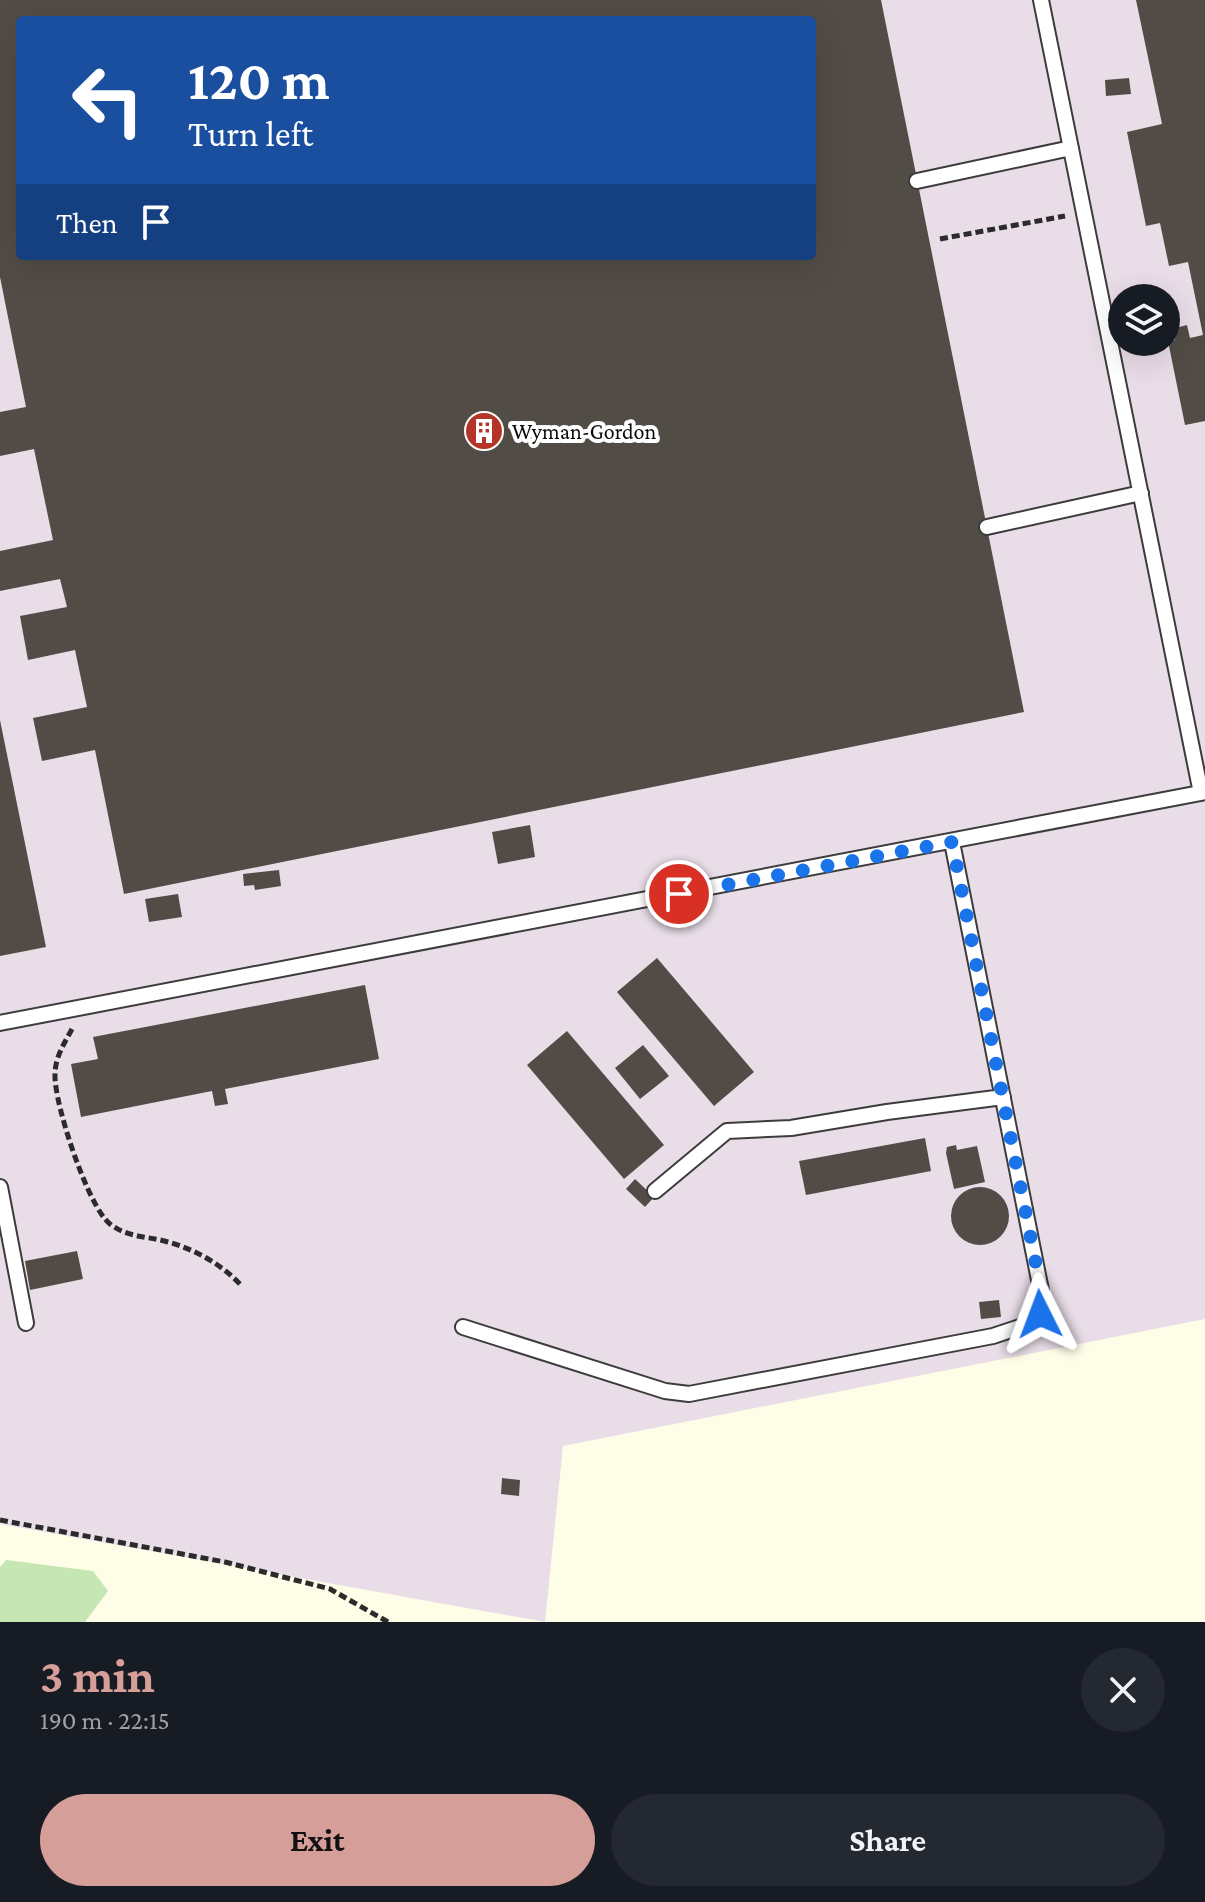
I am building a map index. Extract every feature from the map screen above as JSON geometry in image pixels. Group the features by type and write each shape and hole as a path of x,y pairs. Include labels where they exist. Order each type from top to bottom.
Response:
{"lane":[{"path":"0,1023 1203,792 1041,0"},
{"path":"917,181 1071,148"},
{"path":"987,527 1141,493"},
{"path":"463,1327 665,1391 689,1394 993,1336 1029,1324 1040,1314 1041,1290 952,842"},
{"path":"655,1191 727,1131 791,1128 1003,1097"},
{"path":"0,1187 26,1323"}],"path":[{"path":"940,239 1084,213"},
{"path":"84,1007 57,1058 55,1077 61,1116 92,1199 109,1223 135,1237 168,1242 195,1253 223,1267 242,1286"},
{"path":"0,1520 225,1562 330,1589 388,1622"}],"shaded area":[{"name":"Wyman-Gordon","path":"0,0 1205,0 1205,1319 563,1446 545,1622 0,1524"}],"green space":[{"path":"6,1560 93,1571 108,1591 85,1622 0,1622 0,1567"}],"building":[{"name":"Wyman-Gordon","path":"0,0 881,0 1024,712 124,894 95,750 42,761 33,718 87,707 75,650 28,660 20,616 67,607 60,579 0,591 0,551 53,540 34,449 0,456 0,412 26,407 0,277"},
{"path":"1136,0 1205,0 1205,421 1185,425 1171,356 1180,356 1180,327 1187,325 1190,338 1203,335 1188,262 1169,266 1160,223 1146,226 1127,132 1162,124"},
{"path":"1129,78 1131,94 1106,96 1105,80"},
{"path":"0,720 46,947 0,956"},
{"path":"530,825 535,857 498,864 492,832"},
{"path":"279,870 281,886 255,890 254,885 244,886 243,874"},
{"path":"178,894 182,917 149,922 145,899"},
{"path":"657,958 754,1072 714,1106 617,992"},
{"path":"365,985 379,1059 225,1089 228,1104 215,1106 212,1091 81,1117 71,1064 98,1059 93,1037"},
{"path":"567,1031 664,1145 624,1179 527,1065"},
{"path":"643,1045 669,1076 640,1099 615,1068"},
{"path":"925,1138 931,1171 806,1195 799,1161"},
{"path":"956,1145 957,1150 977,1146 985,1182 954,1189 946,1153 947,1147"},
{"path":"635,1179 654,1197 645,1207 626,1189"},
{"path":"980,1187 1001,1195 1009,1216 1001,1237 980,1245 959,1237 951,1216 959,1195"},
{"path":"77,1251 83,1279 30,1290 25,1261"},
{"path":"999,1300 1001,1317 981,1319 979,1302"},
{"path":"502,1478 520,1480 519,1496 501,1494"}],"place":[{"name":"Wyman-Gordon","path":"484,431"}],"route":[{"path":"679,894 952,842 1041,1290 1040,1314"}]}
